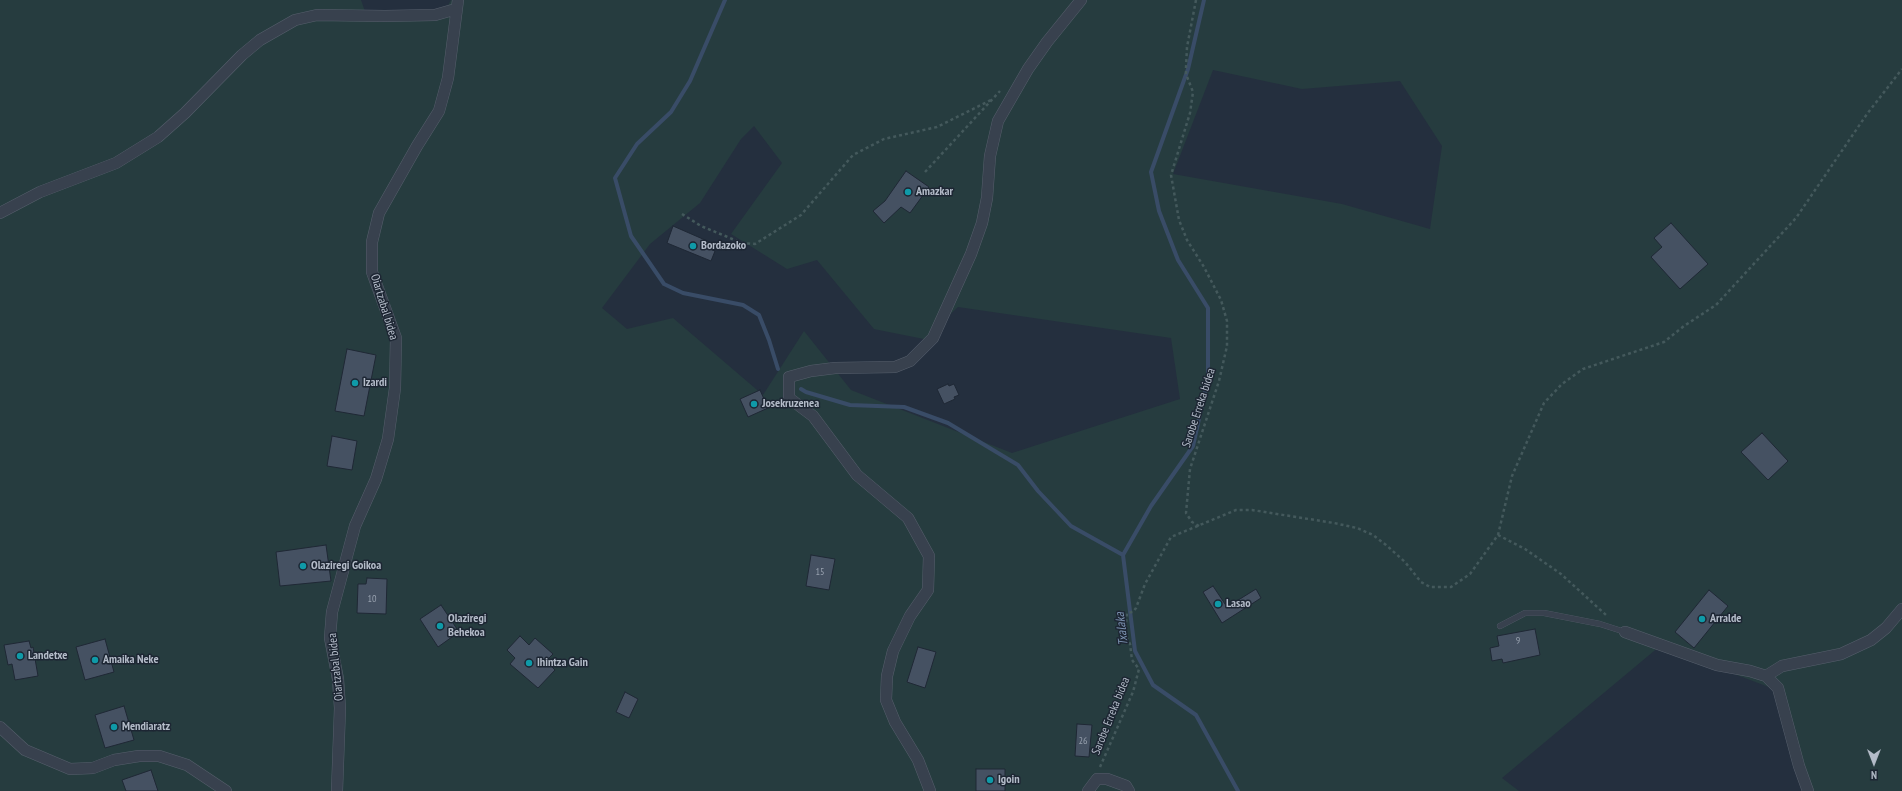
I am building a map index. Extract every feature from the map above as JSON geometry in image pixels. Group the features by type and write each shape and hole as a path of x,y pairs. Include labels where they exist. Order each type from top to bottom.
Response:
{"street":[{"path":"930,791 918,760 895,722 886,700 887,676 893,651 910,616 928,590 929,556 908,518 856,475 813,416 790,398 789,377 811,371 835,368 895,367 910,361 933,338 971,254 982,223 987,198 990,156 998,121 1015,90 1047,42 1081,0"},
{"path":"0,213 40,192 116,163 158,138 260,40 295,20 317,15 336,14 385,16 435,15 457,5"},
{"name":"Oiartzabal bidea","path":"337,791 340,708 338,679 330,638 332,612 355,526 376,479 388,439 395,388 396,338 372,272 372,242 379,213 417,146 439,111 448,78 457,5"},
{"path":"1766,676 1782,666 1841,654 1871,640 1886,628 1902,609"},
{"path":"1625,632 1717,665 1750,671 1766,676 1778,688 1799,766 1808,791"},
{"path":"0,727 25,750 70,769 93,768 114,760 139,756 159,756 187,765 226,791"},
{"path":"1090,788 1097,779 1107,779 1126,786 1129,791"}],"lane":[{"path":"1500,626 1525,613 1544,613 1600,624 1625,632"}],"path":[{"name":"Sarobe Erreka bidea","path":"1196,0 1187,47 1186,68 1186,74 1193,92 1190,113 1171,175 1179,220 1187,240 1204,267 1221,300 1227,321 1227,346 1219,381 1190,469 1186,512 1192,522 1200,526"},
{"path":"1200,526 1227,513 1242,510 1296,516 1357,528 1373,535 1386,545 1405,562 1421,582 1430,588 1451,587 1470,574 1498,535 1512,476 1544,403 1562,384 1583,369 1664,342 1684,326 1716,305 1796,218 1867,114 1902,69"},
{"path":"925,172 1003,88 1015,90"},
{"path":"682,214 701,226 742,243 755,244 801,215 853,155 884,139 937,127 991,100"},
{"name":"Sarobe Erreka bidea","path":"1090,788 1133,692 1139,669 1132,660 1130,644 1125,634 1127,613 1133,612 1136,608 1148,578 1171,537 1200,526"},
{"path":"1498,535 1525,549 1561,574 1608,616"}],"green space":[{"path":"0,0 361,0 367,17 441,17 451,0 1902,0 1902,791 1811,791 1774,689 1660,646 1502,778 1519,791 0,791","holes":["1213,70 1302,89 1400,81 1442,146 1430,229 1342,204 1173,174","754,126 782,163 731,234 787,269 817,260 874,329 924,339 958,307 1171,338 1180,399 1012,453 851,390 804,331 763,395 673,318 627,329 602,308 650,244 700,203 741,139"]}],"building":[{"name":"Amazkar","path":"906,171 929,187 910,213 901,207 884,223 873,211 885,201"},
{"path":"1671,223 1708,264 1680,289 1651,257 1662,247 1654,238"},
{"name":"Bordazoko","path":"673,226 712,243 710,249 715,251 711,261 667,243"},
{"name":"Izardi","path":"347,349 376,355 364,416 335,411"},
{"path":"948,384 949,386 954,384 959,395 954,397 955,399 944,404 937,389"},
{"name":"Josekruzenea","path":"760,390 768,408 748,417 740,399"},
{"path":"1762,433 1788,461 1768,480 1741,452"},
{"path":"332,436 357,441 352,470 327,466"},
{"name":"Olaziregi Goikoa","path":"326,545 331,581 280,586 276,552"},
{"path":"811,555 835,559 829,590 806,586"},
{"name":"Olaziregi Goikoa","path":"367,578 387,579 386,614 357,613 358,584 366,584"},
{"path":"1213,586 1227,607 1256,589 1261,598 1222,623 1203,592"},
{"name":"Arralde","path":"1709,590 1728,606 1694,648 1675,632"},
{"name":"Olaziregi Behekoa","path":"441,605 459,632 438,647 420,619"},
{"path":"1535,629 1540,655 1503,663 1502,659 1492,661 1490,648 1499,646 1497,636"},
{"name":"Ihintza Gain","path":"520,636 529,645 535,638 553,654 546,661 555,670 538,688 510,664 515,658 507,650"},
{"name":"Amaika Neke","path":"105,639 114,672 85,680 76,647"},
{"name":"Landetxe","path":"29,641 31,648 33,647 38,676 15,680 12,664 8,665 4,645"},
{"path":"918,647 936,652 925,688 907,682"},
{"path":"625,692 638,699 629,718 616,712"},
{"name":"Mendiaratz","path":"124,706 134,740 105,748 95,715"},
{"path":"1077,724 1092,725 1089,757 1075,756"},
{"name":"Igoin","path":"976,769 1005,769 1005,791 976,791"},
{"path":"151,770 158,791 126,791 122,780"}],"waterway":[{"path":"725,0 690,81 671,112 637,144 615,178 631,236 664,284 683,293 743,305 759,315 778,369"},
{"name":"Txalaka","path":"1204,0 1188,69 1151,172 1159,211 1178,260 1208,308 1208,378 1193,446 1151,506 1123,555 1135,651 1153,685 1196,715 1238,791"},
{"path":"801,389 806,392 850,405 904,407 948,423 1018,465 1038,491 1071,526 1123,555"}],"place":[{"name":"Amazkar","path":"908,192"},
{"name":"Bordazoko","path":"693,246"},
{"name":"Izardi","path":"355,383"},
{"name":"Josekruzenea","path":"754,404"},
{"name":"Olaziregi Goikoa","path":"303,566"},
{"name":"Lasao","path":"1218,604"},
{"name":"Arralde","path":"1702,619"},
{"name":"Olaziregi Behekoa","path":"440,626"},
{"name":"Landetxe","path":"20,656"},
{"name":"Amaika Neke","path":"95,660"},
{"name":"Ihintza Gain","path":"529,663"},
{"name":"Mendiaratz","path":"114,727"},
{"name":"Igoin","path":"990,780"}]}
